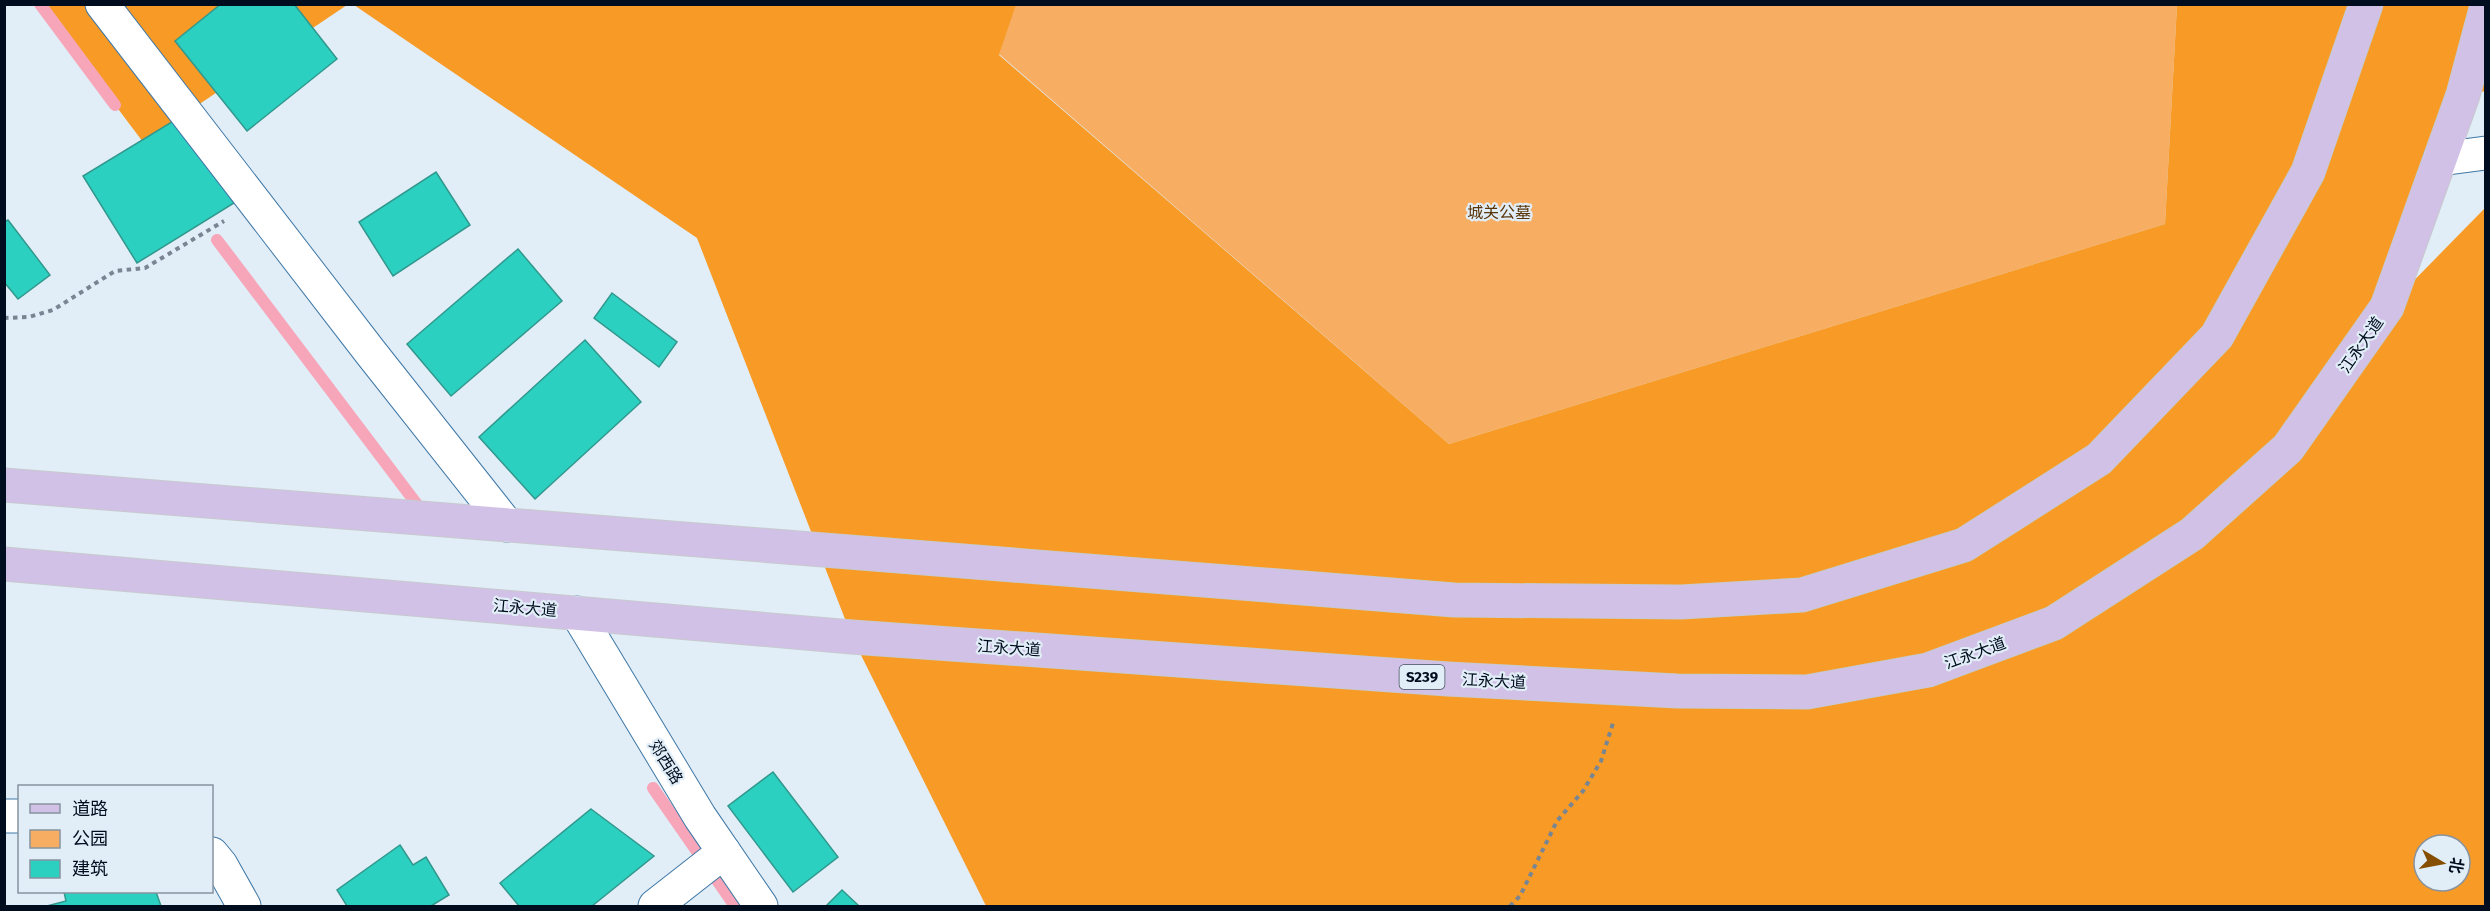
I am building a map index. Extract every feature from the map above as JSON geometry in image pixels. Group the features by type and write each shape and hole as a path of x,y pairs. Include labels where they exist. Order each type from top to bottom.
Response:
{"main road":[{"path":"4,485 1454,600 1681,602 1802,595 1964,545 2099,459 2209,345 2217,336 2308,172 2366,4"},
{"name":"江永大道","path":"4,564 852,637 1448,679 1677,691 1807,692 1928,670 2054,623 2182,541 2288,448 2387,307 2463,95 2486,9"}],"street":[{"path":"102,4 507,525"},
{"path":"2440,159 2486,153"},
{"name":"郊西路","path":"577,613 700,817 712,861 761,906"},
{"path":"213,855 244,906"},
{"path":"656,906 712,861"}],"path":[{"path":"4,318 23,318 53,310 115,271 145,268 255,203"},
{"path":"1510,906 1520,896 1557,821 1583,791 1601,761 1625,688"}],"green space":[{"name":"城关公墓","path":"1016,4 2177,5 2165,224 1449,444 999,54"}],"shaded area":[{"path":"40,5 347,5 143,142"},
{"path":"354,5 1016,5 999,55 1449,444 2165,224 2177,5 2485,5 2485,91 2463,96 2389,306 2485,208 2485,906 986,906 852,637 697,238"}],"building":[{"path":"221,4 294,4 337,59 247,131 175,41"},
{"path":"180,117 234,203 137,263 83,176"},
{"path":"436,172 470,225 393,276 359,222"},
{"path":"8,220 50,275 18,299 4,282 4,222"},
{"path":"518,249 562,301 451,396 407,344"},
{"path":"612,293 677,342 659,367 594,318"},
{"path":"585,340 641,402 535,499 479,437"},
{"path":"773,772 838,857 793,892 728,806"},
{"path":"591,809 654,856 592,906 519,906 500,883"},
{"path":"400,845 413,865 426,857 449,895 431,906 347,906 337,890"},
{"path":"842,890 859,906 826,906"},
{"path":"64,893 156,893 161,906 47,906 66,901"}],"waterway":[{"path":"40,4 115,105"},
{"path":"217,240 419,507"},
{"path":"653,788 735,906"}]}
